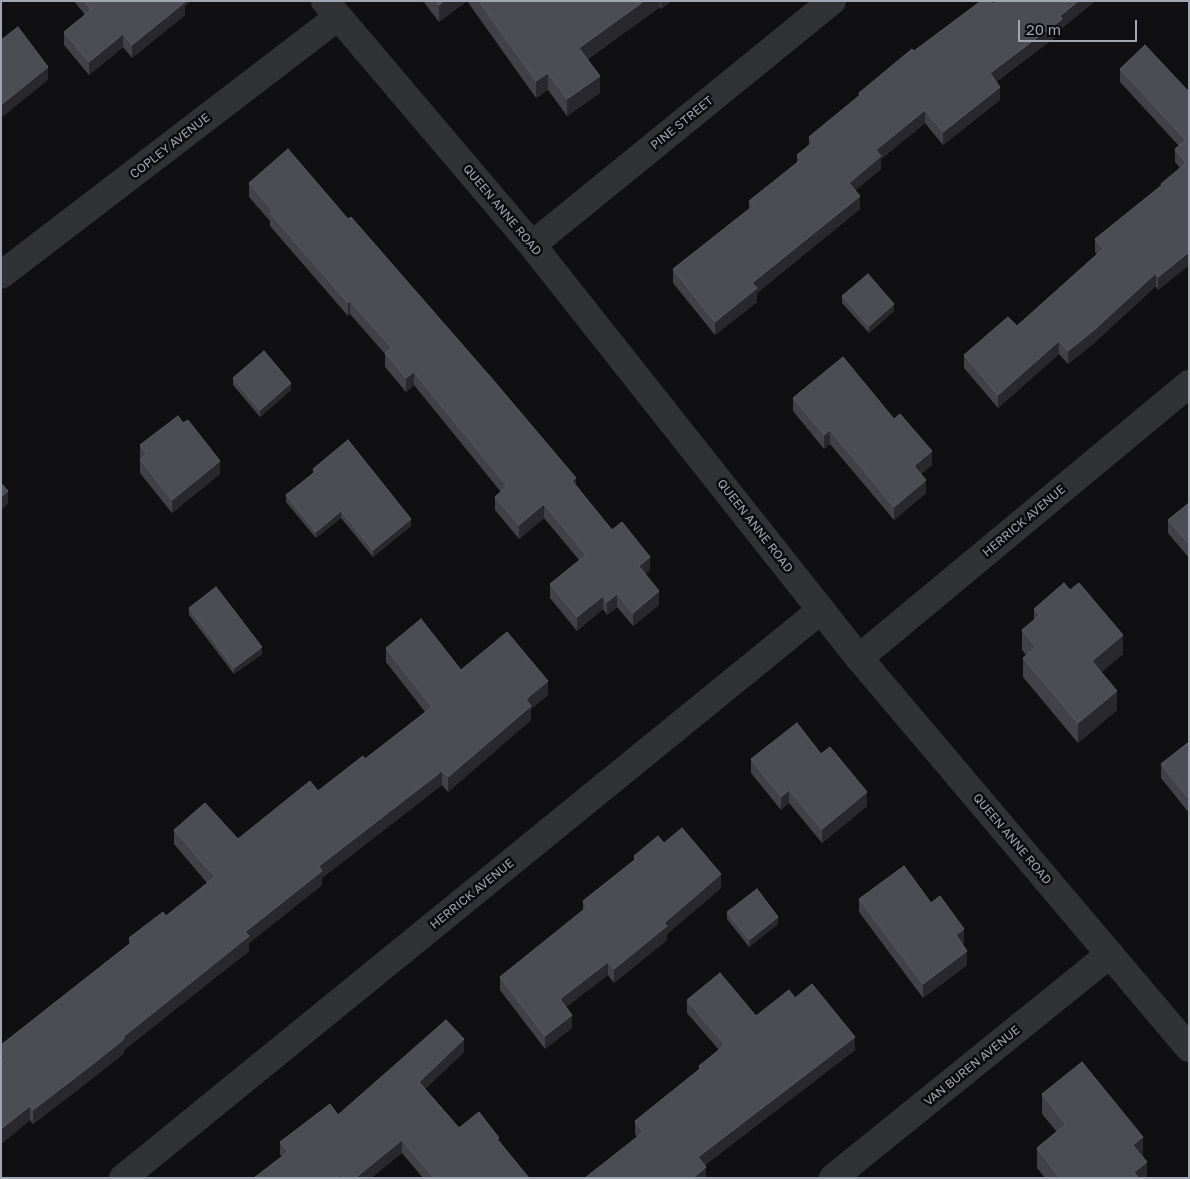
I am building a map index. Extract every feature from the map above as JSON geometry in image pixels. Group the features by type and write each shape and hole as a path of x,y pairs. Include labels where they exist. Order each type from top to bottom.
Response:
{"street":[{"name":"PINE STREET","path":"532,245 832,1"},
{"name":"QUEEN ANNE ROAD","path":"332,9 532,245 859,658 1110,954 1186,1039"},
{"name":"COPLEY AVENUE","path":"1,275 332,9"},
{"name":"HERRICK AVENUE","path":"859,658 1189,384"},
{"name":"HERRICK AVENUE","path":"123,1178 821,610"},
{"name":"VAN BUREN AVENUE","path":"834,1178 1110,954"}],"building":[{"path":"84,1 185,2 132,45 123,34 89,62 64,32 91,10"},
{"path":"436,1 444,1 439,5"},
{"path":"479,1 644,1 579,48 600,76 567,99 548,73 536,81"},
{"path":"981,1 991,1 993,4 997,1 1078,1 1060,16 1062,19 990,73 1000,87 943,132 925,110 876,150 881,156 849,183 860,196 752,283 757,288 715,322 673,269 753,206 749,201 801,160 797,155 813,142 809,137 860,95 859,93 912,49 914,51"},
{"path":"18,27 48,67 1,105 1,40"},
{"path":"1145,45 1189,92 1189,252 1158,277 1156,273 1093,331 1068,351 1059,341 998,395 964,355 1008,317 1017,326 1103,249 1095,239 1162,185 1186,163 1175,149 1186,140 1120,69"},
{"path":"288,149 348,219 351,217 494,381 576,478 572,481 612,530 622,522 650,557 639,566 659,591 633,613 617,594 607,602 603,596 577,617 550,584 586,555 544,504 519,525 495,497 507,486 414,372 406,378 385,353 392,348 350,301 348,303 270,213 272,210 249,183"},
{"path":"868,274 894,304 869,326 842,296"},
{"path":"264,351 291,383 260,410 233,378"},
{"path":"843,357 894,419 900,414 932,451 914,466 926,480 894,507 830,430 824,435 793,398"},
{"path":"178,416 183,423 188,420 220,461 172,500 140,459 147,454 140,445"},
{"path":"348,440 411,519 373,550 341,511 316,532 286,495 315,472 313,469"},
{"path":"1,483 8,491 1,497"},
{"path":"1189,503 1189,544 1168,520"},
{"path":"1064,583 1070,590 1079,583 1123,635 1092,661 1117,691 1078,723 1023,658 1036,647 1022,630 1040,615 1034,609"},
{"path":"216,587 262,647 234,668 189,608"},
{"path":"421,619 461,670 507,632 548,681 526,699 531,706 448,777 442,771 319,866 322,871 245,932 249,936 123,1037 124,1039 98,1060 33,1110 30,1106 1,1129 1,1061 6,1057 1,1051 1,1045 132,942 129,938 163,912 166,916 215,877 174,830 205,803 238,839 310,781 318,791 363,756 365,759 432,707 386,648"},
{"path":"797,723 821,754 830,747 867,792 822,829 789,790 781,797 751,759"},
{"path":"1189,742 1189,799 1161,764"},
{"path":"682,828 721,874 664,923 667,926 614,969 608,962 560,999 572,1015 545,1036 500,977 587,907 583,901 636,859 634,856 658,836 664,843"},
{"path":"904,866 931,903 940,896 964,929 956,935 967,951 923,984 859,899"},
{"path":"757,889 778,917 749,940 727,912"},
{"path":"720,973 756,1016 789,990 795,998 812,984 855,1037 698,1157 706,1167 693,1178 585,1178 643,1132 635,1121 701,1068 699,1066 725,1045 687,1000"},
{"path":"446,1020 464,1039 419,1082 459,1128 479,1112 499,1138 497,1139 529,1178 434,1178 402,1140 355,1178 343,1178 340,1174 336,1178 254,1178 288,1152 280,1142 330,1104 338,1115"},
{"path":"1082,1062 1143,1137 1133,1145 1147,1162 1134,1172 1138,1178 1060,1178 1037,1148 1066,1124 1042,1094"}]}
